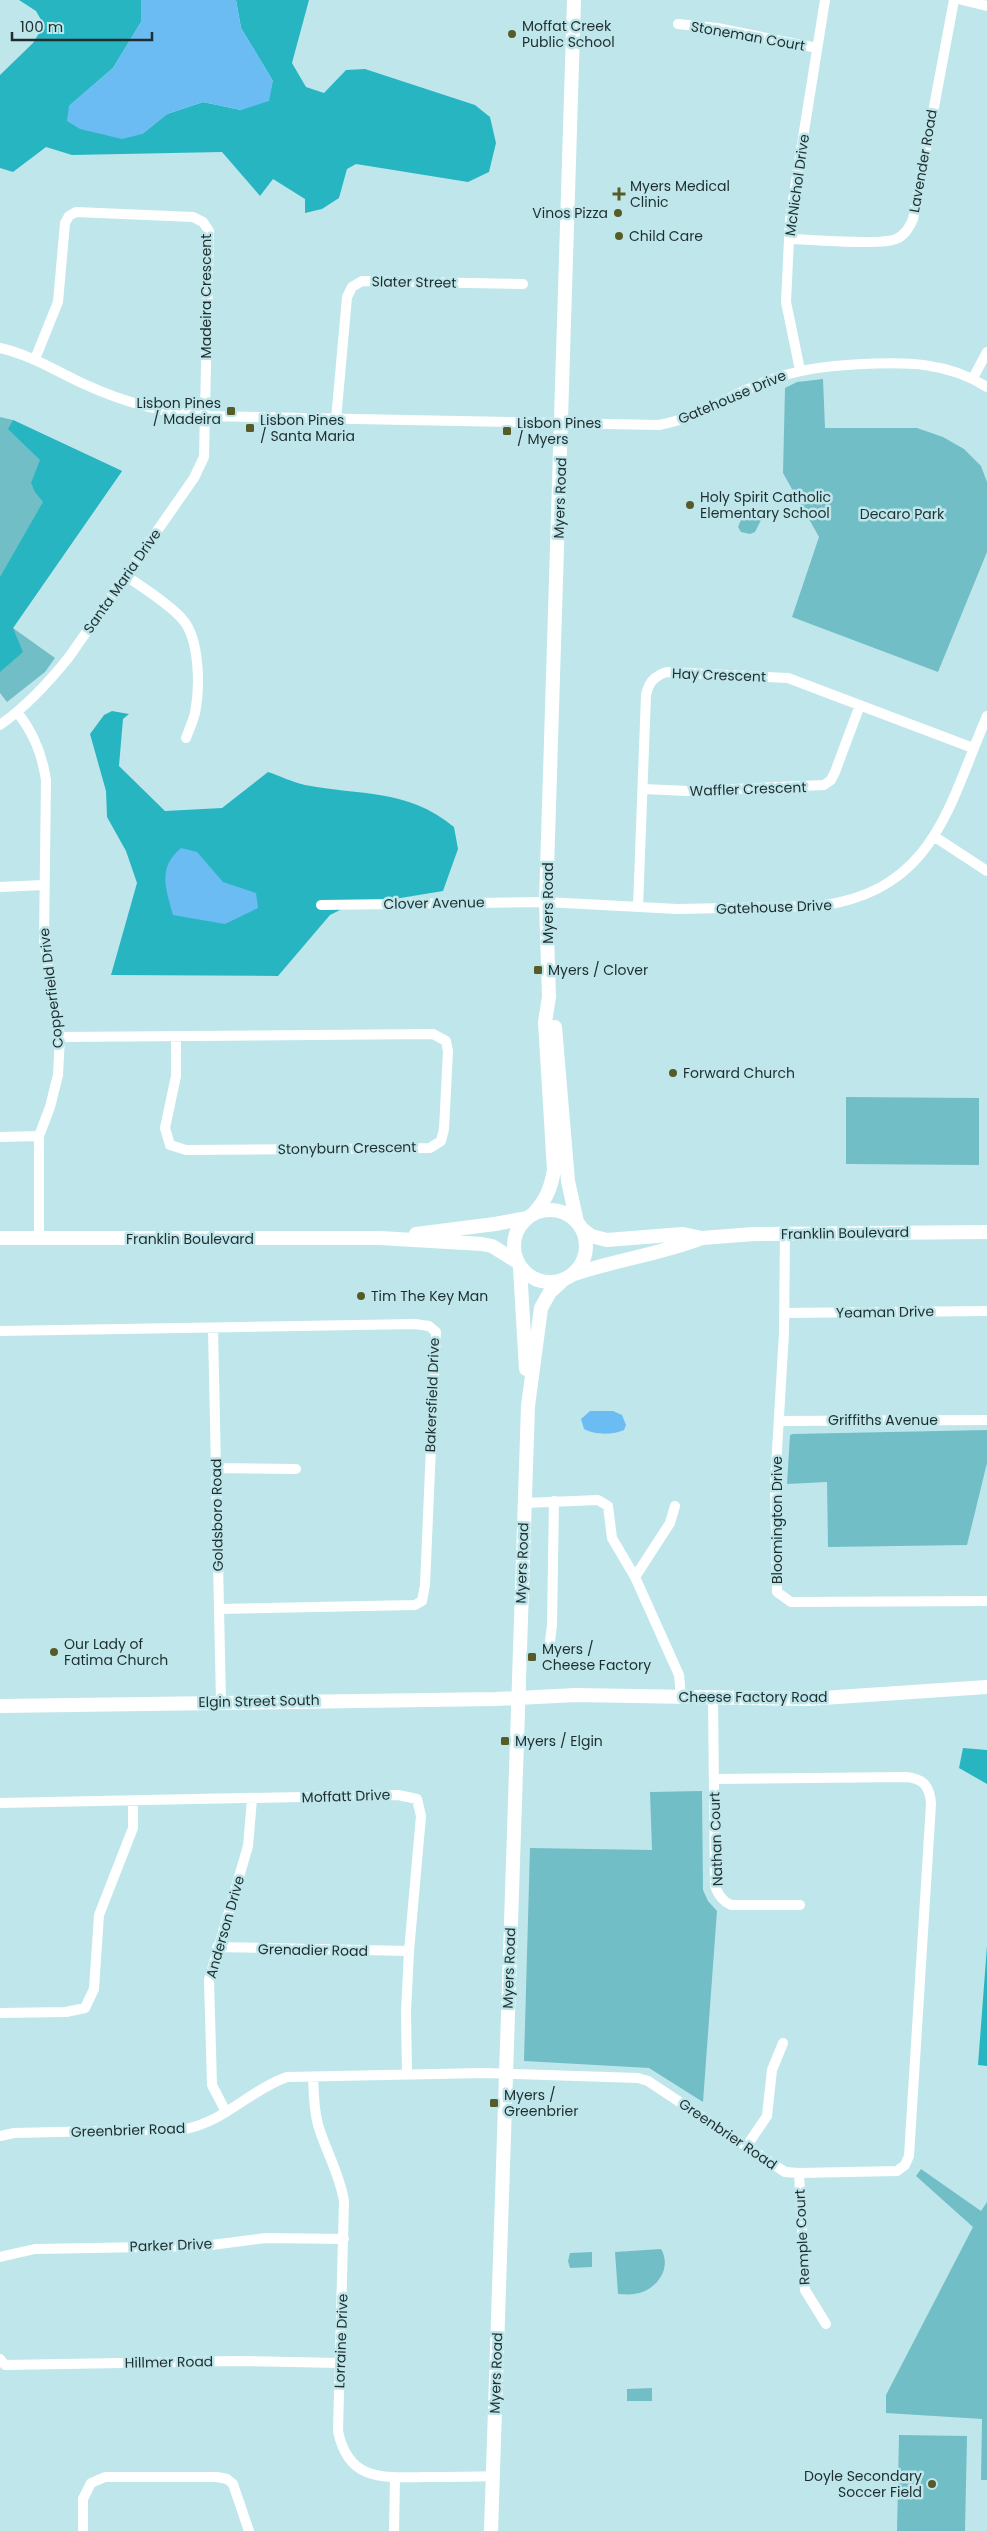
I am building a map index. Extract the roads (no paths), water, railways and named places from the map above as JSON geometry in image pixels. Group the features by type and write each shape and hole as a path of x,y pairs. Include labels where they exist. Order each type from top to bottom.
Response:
{"main road":[{"name":"Myers Road","path":"530,1216 544,1202 550,1188 554,1170 546,1022 549,997 546,902 563,424 574,0"},
{"name":"Myers Road","path":"549,997 554,1021 568,1181 579,1225"},
{"path":"557,1210 568,1215 579,1225 586,1240 586,1253 581,1264 568,1277 544,1282 526,1275 518,1264 513,1250 514,1238 519,1227 530,1216 557,1210"},
{"name":"Franklin Boulevard","path":"380,1238 495,1224 530,1216"},
{"name":"Franklin Boulevard","path":"579,1225 602,1240 683,1234 702,1238 785,1234 987,1232"},
{"name":"Franklin Boulevard","path":"0,1238 380,1238 482,1244 492,1246 518,1264"},
{"name":"Franklin Boulevard","path":"568,1277 608,1263 684,1245 702,1238"},
{"name":"Myers Road","path":"518,1264 528,1406"},
{"name":"Myers Road","path":"491,2531 528,1406 541,1308 550,1292 568,1277"},
{"name":"Cheese Factory Road","path":"518,1698 576,1695 808,1699 987,1687"},
{"name":"Elgin Street South","path":"0,1706 518,1698"}],"street":[{"name":"McNichol Drive","path":"800,370 786,302 789,239 792,200 825,0"},
{"name":"Lavender Road","path":"789,239 886,242 902,236 909,228 913,219 954,0"},
{"path":"962,0 987,6"},
{"name":"Stoneman Court","path":"678,24 717,28 817,48"},
{"name":"Madeira Crescent","path":"35,359 58,302 65,223 69,216 76,212 193,217 203,222 209,231 205,416"},
{"name":"Slater Street","path":"336,420 347,298 352,287 362,281 523,284"},
{"name":"Gatehouse Drive","path":"0,348 35,359 118,399 156,410 205,416 644,426 666,424 700,413 763,382 800,370 830,366 916,362 942,367 974,378 987,386"},
{"path":"974,378 987,352"},
{"name":"Santa Maria Drive","path":"0,725 18,712 57,672 194,478 204,457 205,416"},
{"path":"126,576 182,619 196,645 195,712 186,738"},
{"name":"Hay Crescent","path":"638,907 646,695 650,683 660,674 667,672 780,677 973,748"},
{"name":"Waffler Crescent","path":"643,789 688,792 824,785 831,780 835,772 860,705"},
{"name":"Copperfield Drive","path":"18,712 36,740 43,760 46,780 43,885 44,941 60,1037 58,1076 40,1136 39,1238"},
{"name":"Gatehouse Drive","path":"546,902 706,909 819,906 842,904 883,888 903,874 935,837 987,716"},
{"path":"935,837 987,871"},
{"path":"0,887 43,885"},
{"name":"Clover Avenue","path":"321,905 546,902"},
{"name":"Stonyburn Crescent","path":"60,1037 176,1036 433,1034 446,1041 448,1051 444,1130 440,1141 430,1148 186,1150 170,1144 165,1128 176,1076 176,1036"},
{"path":"0,1137 40,1136"},
{"name":"Bloomington Drive","path":"785,1234 784,1313 775,1483 775,1587 780,1596 791,1602 987,1601"},
{"name":"Yeaman Drive","path":"784,1313 987,1311"},
{"name":"Bakersfield Drive","path":"0,1331 213,1329 415,1324 429,1326 436,1332 425,1585 422,1601 415,1605 219,1609"},
{"name":"Goldsboro Road","path":"213,1329 221,1702"},
{"name":"Griffiths Avenue","path":"779,1421 987,1420"},
{"path":"216,1468 296,1470"},
{"path":"524,1503 598,1500 608,1506 612,1538 635,1578 679,1674 681,1696"},
{"path":"549,1650 552,1624 554,1501"},
{"path":"635,1578 670,1523 675,1506"},
{"name":"Nathan Court","path":"713,1698 715,1886 717,1893 725,1902 731,1905 800,1905"},
{"name":"Greenbrier Road","path":"0,2136 14,2133 185,2130 211,2122 272,2082 287,2077 407,2073 506,2073 643,2079 654,2084 778,2168 798,2173 892,2172 902,2168 908,2161 930,1794 924,1782 912,1777 714,1779"},
{"name":"Moffatt Drive","path":"0,1803 398,1795 417,1798 421,1816 409,1951 406,2012 407,2073"},
{"name":"Anderson Drive","path":"226,2112 217,2098 210,2074 209,1980 217,1947 248,1846 252,1826 252,1799"},
{"path":"0,2013 66,2012 85,2008 94,1989 99,1915 133,1828 133,1801"},
{"name":"Grenadier Road","path":"217,1947 409,1951"},
{"path":"746,2147 767,2116 772,2070 784,2043"},
{"name":"Lorraine Drive","path":"313,2077 319,2131 341,2185 344,2201 338,2431 341,2447 355,2466 376,2476 395,2478 493,2476"},
{"name":"Remple Court","path":"798,2173 805,2290 826,2324"},
{"name":"Parker Drive","path":"0,2258 35,2249 204,2246 266,2238 344,2239"},
{"name":"Hillmer Road","path":"0,2359 6,2365 237,2361 340,2363"},
{"path":"82,2531 82,2499 91,2482 105,2478 218,2477 227,2479 233,2484 249,2531"},
{"path":"394,2531 395,2478"}],"place":[{"name":"Moffat Creek Public School","path":"512,34"},
{"name":"Myers Medical Clinic","path":"619,194"},
{"name":"Vinos Pizza","path":"618,213"},
{"name":"Child Care","path":"619,236"},
{"name":"Lisbon Pines / Madeira","path":"231,411"},
{"name":"Lisbon Pines / Santa Maria","path":"250,428"},
{"name":"Lisbon Pines / Myers","path":"507,431"},
{"name":"Holy Spirit Catholic Elementary School","path":"690,505"},
{"name":"Myers / Clover","path":"538,970"},
{"name":"Forward Church","path":"673,1073"},
{"name":"Tim The Key Man","path":"361,1296"},
{"name":"Our Lady of Fatima Church","path":"54,1652"},
{"name":"Myers / Cheese Factory","path":"532,1657"},
{"name":"Myers / Elgin","path":"505,1741"},
{"name":"Myers / Greenbrier","path":"494,2103"},
{"name":"Doyle Secondary Soccer Field","path":"932,2484"}],"park label":[{"name":"Decaro Park","path":"902,514"}]}
